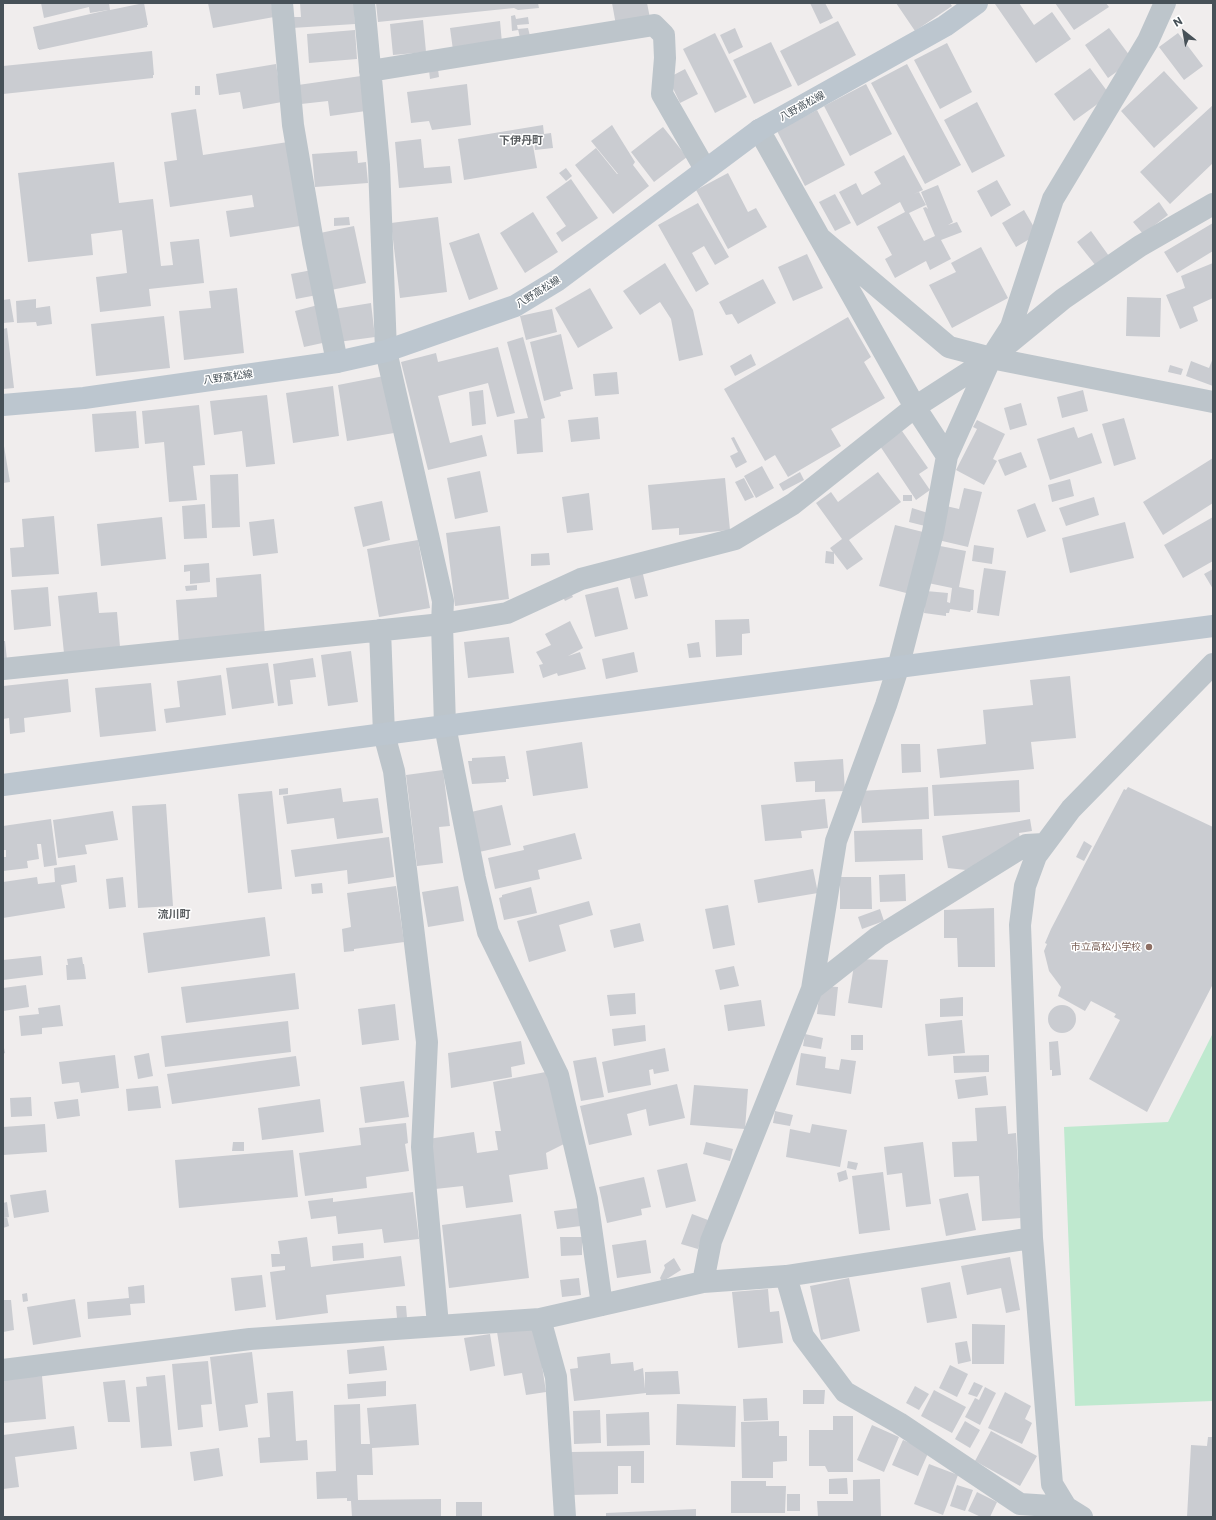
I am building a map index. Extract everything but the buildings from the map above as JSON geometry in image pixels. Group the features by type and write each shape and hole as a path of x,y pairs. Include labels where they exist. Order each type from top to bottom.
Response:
{"street":[{"path":"282,3 294,126 313,242 336,362"},
{"path":"364,3 379,165 386,351 443,601 442,624 445,726 475,878 488,932 558,1075 587,1199 602,1305"},
{"name":"八野高松線","path":"3,406 84,398 336,362 386,351 515,306 558,280 759,130 945,26 977,3"},
{"path":"703,1282 711,1241 812,989 836,841 898,668 933,532 947,456 991,358 1011,327 1053,199 1148,41 1165,3"},
{"path":"370,71 654,24 664,35 665,58 662,94 705,169"},
{"path":"759,130 915,406 947,456"},
{"path":"3,669 442,624 507,614 581,579 735,539 794,504 915,406 991,358 1063,299 1140,246 1213,204"},
{"path":"820,238 950,347 991,358 1213,402"},
{"path":"3,785 1213,626"},
{"path":"380,630 384,734 394,771 428,1042 422,1147 438,1325"},
{"path":"1074,1512 1052,1484 1032,1238 1020,925 1025,886 1036,856 1071,808 1213,664"},
{"path":"812,989 885,932 1026,845 1044,844"},
{"path":"3,1370 250,1339 540,1319 703,1282 786,1276 1032,1238"},
{"path":"786,1276 803,1336 845,1392 898,1423 1020,1504 1074,1512"},
{"path":"540,1319 556,1377 565,1517"}],"green space":[{"path":"1213,1033 1213,1401 1075,1406 1064,1127 1168,1122"}],"place":[{"name":"市立高松小学校","path":"1149,947"}],"district":[{"name":"下伊丹町","path":"521,140"},
{"name":"流川町","path":"174,914"}]}
